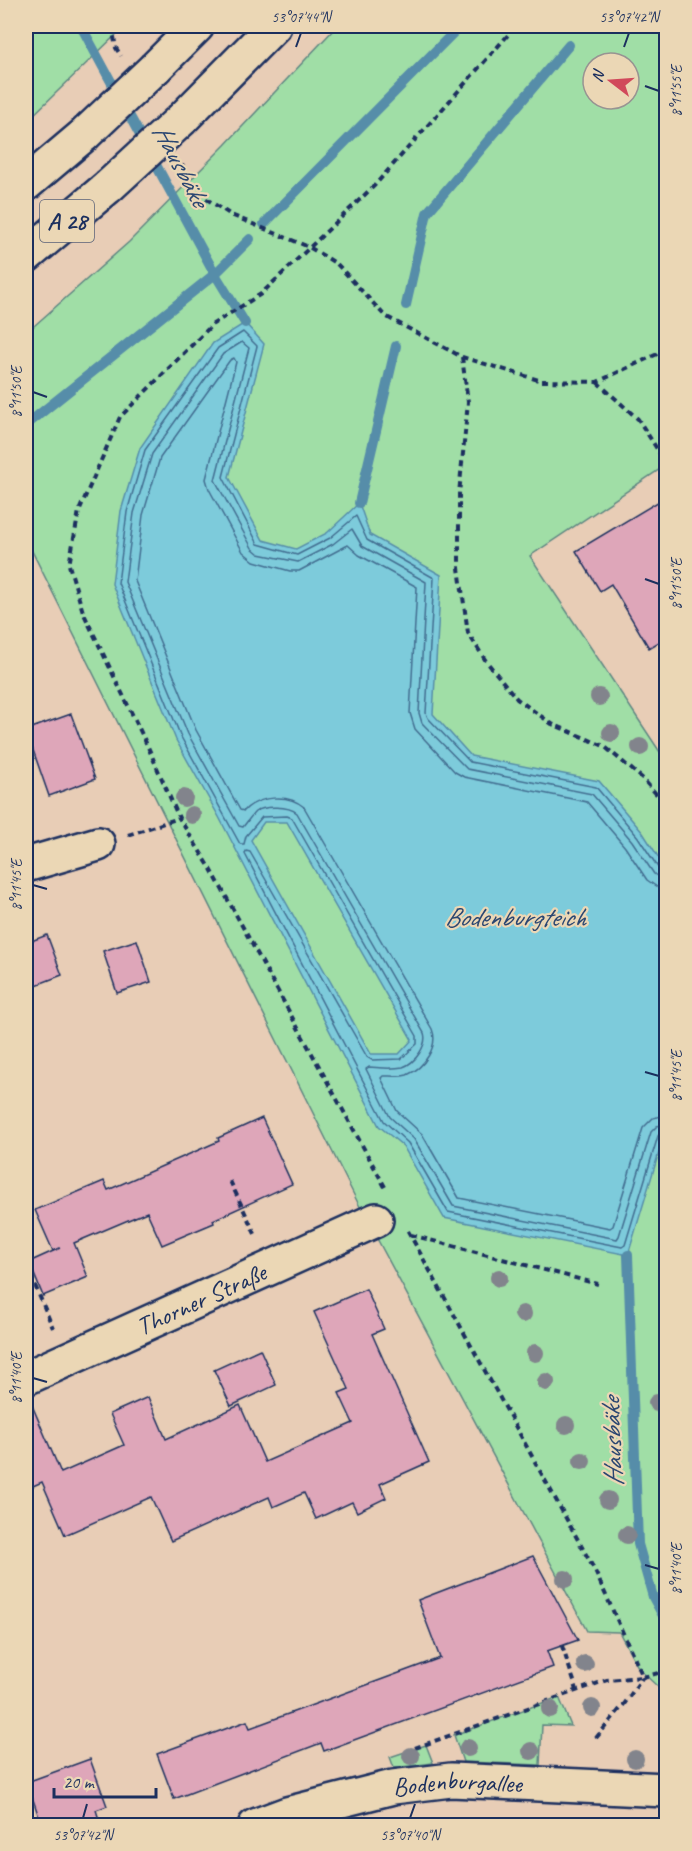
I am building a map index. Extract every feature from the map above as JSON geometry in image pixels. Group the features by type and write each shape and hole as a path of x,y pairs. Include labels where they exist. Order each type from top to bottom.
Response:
{"main road":[{"name":"A 28","path":"26,184 84,135 197,26"},
{"name":"A 28","path":"26,256 109,186 182,119 274,26"},
{"path":"26,865 98,844"},
{"name":"Thorner Straße","path":"26,1378 389,1212"},
{"name":"Bodenburgallee","path":"255,1826 287,1814 393,1787 451,1780 666,1790"}],"path":[{"path":"516,26 375,185 261,294 213,324 120,417 79,511 69,565 83,612 148,747 178,819 211,869 389,1212 410,1235 594,1569 643,1677"},
{"path":"309,247 337,264 385,316 462,357 542,381 597,382 666,350"},
{"path":"462,357 468,402 459,494 459,568 468,633 486,661 517,699 552,724 604,746 642,778 666,805"},
{"path":"597,382 638,418 666,463"},
{"path":"98,844 178,819"},
{"path":"230,1181 271,1267"},
{"path":"410,1235 598,1284"},
{"path":"31,1276 66,1359"},
{"path":"562,1646 577,1690"},
{"path":"408,1751 607,1680 643,1677 666,1671"},
{"path":"596,1738 643,1677"}],"green space":[{"path":"26,26 125,26 26,122"},
{"path":"337,26 666,26 666,465 530,556 666,761 666,1684 658,1687 639,1669 619,1632 587,1631 358,1203 26,539 26,333 129,242 225,145"},
{"path":"559,1697 571,1726 542,1725 540,1765 463,1762 454,1735"},
{"path":"426,1745 433,1763 394,1768 390,1757"}],"water":[{"name":"Bodenburgteich","path":"245,323 264,344 229,477 263,540 296,549 327,533 359,503 370,535 441,575 433,714 471,756 599,781 643,833 666,869 666,1129 628,1255 444,1218 403,1146 379,1126 219,817 176,740 112,584 121,511 140,448 213,343","holes":["264,822 287,822 412,1040 399,1054 371,1054 251,840"]}],"building":[{"path":"666,497 666,638 649,648 611,584 600,591 576,551"},
{"path":"71,714 95,779 49,796 26,730"},
{"path":"47,935 62,975 26,989 26,943"},
{"path":"137,940 151,982 117,993 103,951"},
{"path":"262,1118 292,1184 213,1220 214,1223 162,1245 147,1212 74,1243 88,1277 43,1296 29,1262 60,1248 53,1251 35,1210 104,1181 108,1190 219,1141 218,1138"},
{"path":"366,1289 384,1329 372,1334 429,1462 380,1484 386,1498 357,1512 352,1502 316,1519 304,1493 273,1507 269,1497 171,1541 151,1497 65,1535 42,1482 26,1489 26,1397 28,1396 61,1473 124,1445 110,1414 148,1397 166,1439 240,1405 265,1462 353,1423 339,1393 349,1389 314,1312"},
{"path":"260,1349 276,1385 231,1406 214,1370"},
{"path":"533,1556 578,1640 547,1651 553,1667 324,1751 321,1743 174,1799 157,1754 247,1721 250,1728 440,1658 418,1600"},
{"path":"90,1759 107,1806 96,1810 101,1826 42,1826 27,1782"}],"waterway":[{"name":"Hausbäke","path":"81,26 215,274 245,323"},
{"path":"264,224 460,26"},
{"path":"406,305 427,213 569,45"},
{"path":"26,425 215,274 250,239"},
{"path":"359,503 396,346"},
{"name":"Hausbäke","path":"628,1255 638,1544 653,1597 666,1621"}]}
